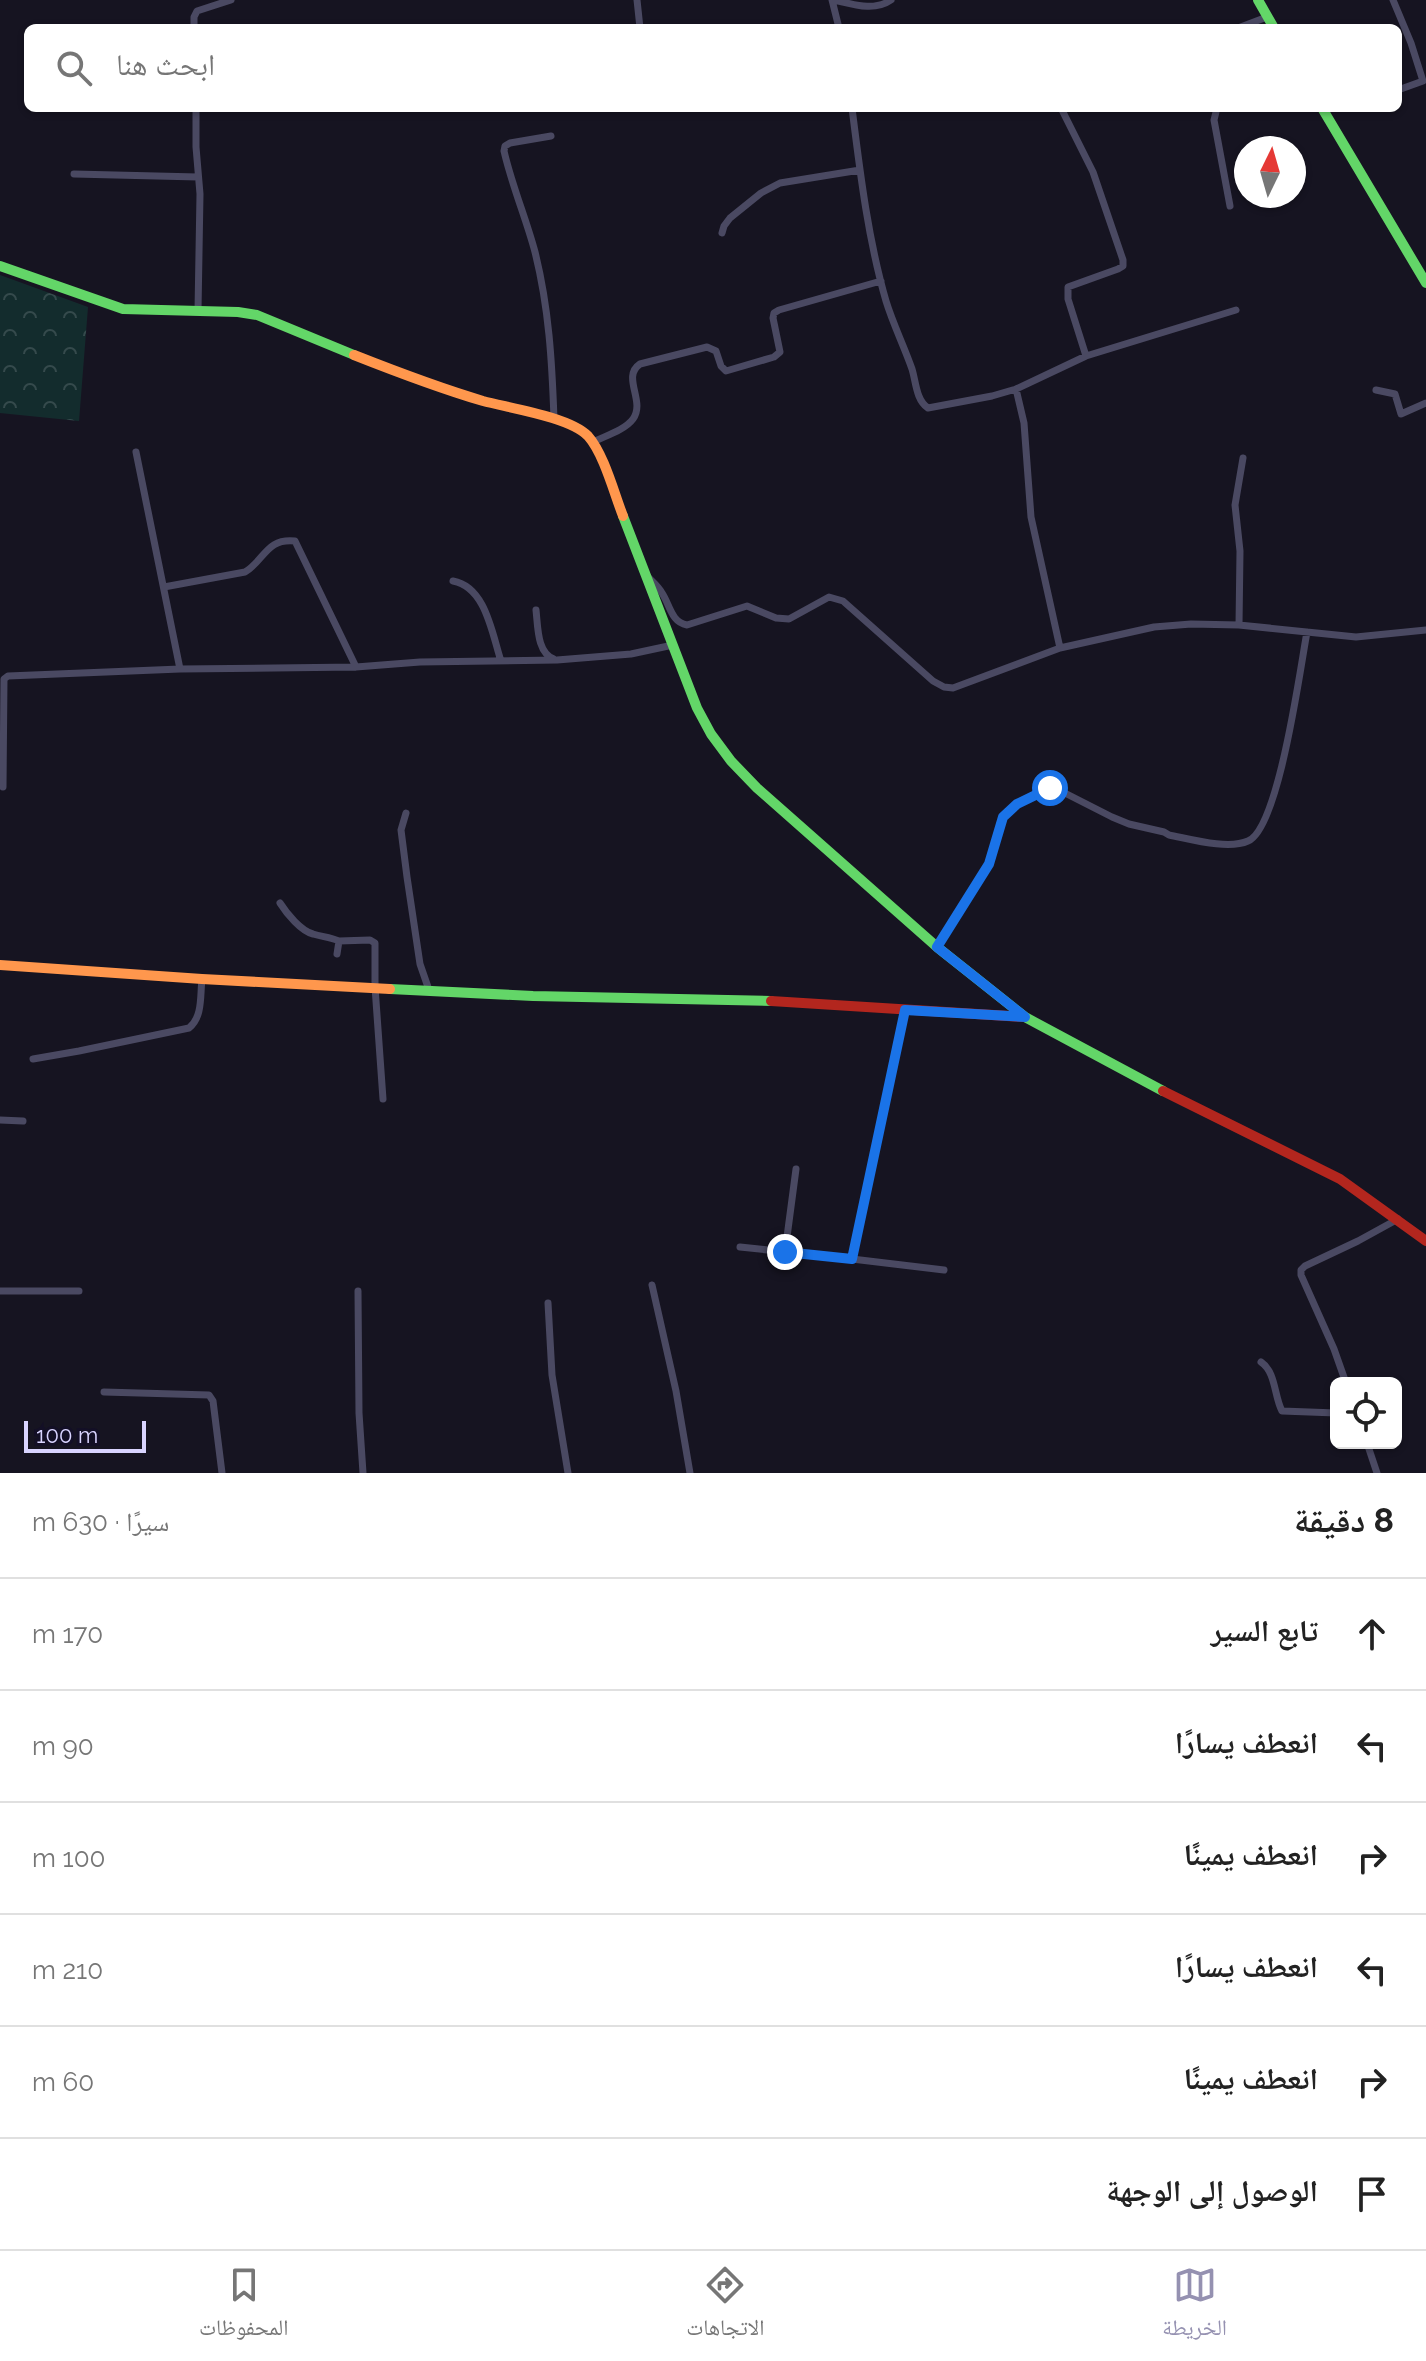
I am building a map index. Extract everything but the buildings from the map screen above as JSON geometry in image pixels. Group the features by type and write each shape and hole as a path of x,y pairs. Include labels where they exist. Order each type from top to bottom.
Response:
{"main road":[{"path":"1258,0 1271,24"},
{"path":"1329,112 1426,283"},
{"path":"0,266 123,309 257,315 411,378 577,428 593,442 703,720 731,761 757,788 937,947 1025,1017 1123,1071 1340,1179 1426,1241"},
{"path":"0,965 533,996 754,1000 1025,1017"}],"street":[{"path":"194,24 197,11 231,0"},
{"path":"637,0 640,24"},
{"path":"838,24 833,0 868,7 884,5 891,0"},
{"path":"1393,0 1425,81 1402,89"},
{"path":"1249,24 1267,17"},
{"path":"196,112 200,194 198,311"},
{"path":"853,112 881,281 923,405 935,408 1016,389 1086,356 1236,310"},
{"path":"1063,112 1097,181 1123,260 1123,266 1118,269 1068,287 1068,299 1086,356"},
{"path":"1216,112 1214,120 1230,206"},
{"path":"551,136 510,143 504,151 535,251 546,302 554,419"},
{"path":"722,233 730,218 761,193 780,183 860,170"},
{"path":"74,174 198,177"},
{"path":"593,442 633,419 637,403 632,374 633,368 640,364 707,347 716,351 726,371 774,357 780,352 774,313 881,281"},
{"path":"1016,389 1024,423 1031,517 1060,648"},
{"path":"1376,390 1395,394 1402,414 1426,403"},
{"path":"136,452 180,669"},
{"path":"1239,625 1240,540 1235,505 1243,458"},
{"path":"164,587 245,572 271,545 295,541 356,667"},
{"path":"646,575 663,593 675,619 687,625 747,606 776,618 789,619 823,600 836,598 944,687 962,686 1060,648 1154,627 1239,625 1373,637 1426,630"},
{"path":"453,581 467,587 483,607 501,661"},
{"path":"536,610 544,652 557,660"},
{"path":"937,947 989,864 1003,817 1017,804 1050,788 1061,790 1129,824 1169,835 1239,844 1251,840 1259,832 1276,790 1307,632"},
{"path":"3,787 6,677 180,669 557,660 631,654 673,645"},
{"path":"406,813 401,830 407,877 420,964 429,990"},
{"path":"280,903 310,934 325,935 339,941 370,940 375,943 383,1099"},
{"path":"337,954 339,941"},
{"path":"33,1059 189,1028 198,1016 202,979"},
{"path":"852,1259 905,1010"},
{"path":"0,1120 23,1121"},
{"path":"785,1252 796,1169"},
{"path":"1344,1377 1301,1270 1398,1219"},
{"path":"740,1247 944,1270"},
{"path":"652,1285 676,1391 690,1473"},
{"path":"0,1291 79,1291"},
{"path":"358,1291 363,1473"},
{"path":"548,1303 552,1375 568,1473"},
{"path":"1261,1362 1269,1369 1282,1411 1330,1413"},
{"path":"104,1392 209,1395 213,1401 222,1473"},
{"path":"1369,1449 1377,1473"}],"green space":[{"path":"0,275 88,307 79,421 0,413"}],"traffic: fast":[{"path":"1258,0 1272,24"},
{"path":"1324,112 1426,283"},
{"path":"0,266 123,309 257,315 354,355"},
{"path":"623,516 697,708 731,761 757,788 937,947 1025,1017 1163,1091"},
{"path":"390,989 533,996 771,1001"}],"traffic: slow":[{"path":"354,355 450,391 554,418 579,429 588,436 599,453 623,516"},
{"path":"0,965 390,989"}],"traffic: jam":[{"path":"771,1001 1024,1017"},
{"path":"1163,1091 1340,1179 1426,1241"}],"route":[{"path":"785,1252 852,1259 905,1010 1025,1017 937,947 989,864 1003,817 1017,804 1050,788"}]}
